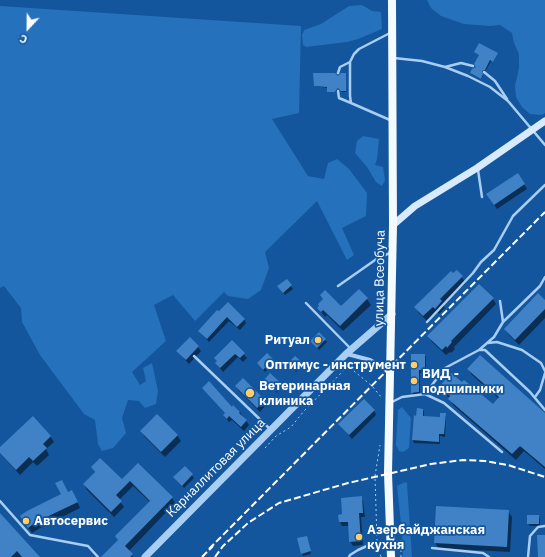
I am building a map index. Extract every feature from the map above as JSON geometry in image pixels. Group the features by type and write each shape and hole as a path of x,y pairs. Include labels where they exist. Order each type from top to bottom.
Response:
{"main road":[{"name":"улица Всеобуча","path":"391,557 388,473 393,225 392,0"},
{"path":"393,225 415,206 477,168 545,121"}],"street":[{"name":"Карналлитовая улица","path":"145,557 349,352 392,314"},
{"path":"349,352 370,360 391,374"}],"lane":[{"path":"352,104 350,101 350,62 354,54 392,32"},
{"path":"393,58 422,61 445,67 490,87 508,101"},
{"path":"338,73 340,67 350,62"},
{"path":"445,67 461,63 474,66"},
{"path":"484,72 495,81 508,101 545,145"},
{"path":"338,92 339,98 392,121"},
{"path":"477,168 482,197"},
{"path":"427,322 473,273 480,262 494,250 513,216 545,185"},
{"path":"338,286 378,258 392,252"},
{"path":"425,394 445,368 479,350 488,343 494,337 503,322 540,286 545,277"},
{"path":"500,301 503,322"},
{"path":"306,303 349,352"},
{"path":"488,343 497,342 522,350 541,363 545,372 540,390 535,397"},
{"path":"479,350 485,350 535,397 545,410"},
{"path":"194,356 270,430"},
{"path":"390,403 402,397 425,394 444,403 502,452"},
{"path":"0,501 30,535 88,546 98,557"},
{"path":"528,557 530,536 538,527 545,526"},
{"path":"349,557 350,554 367,546 391,544"},
{"path":"432,548 484,553 489,557"}],"path":[{"path":"265,448 276,436 291,427 304,411 348,366 372,386 382,399"},
{"path":"380,444 375,476 377,545 381,557"},
{"path":"401,540 401,557"}],"shaded area":[{"path":"427,0 545,0 545,113 542,115 530,114 522,107 516,97 515,86 519,68 519,54 514,43 512,33 500,25 490,26 464,24 441,16 431,8"},
{"path":"362,5 372,11 381,12 382,29 347,42 306,47 303,45 302,35 304,30 321,24 349,6"},
{"path":"0,6 301,26 299,113 272,119 308,176 324,179 328,163 337,159 349,169 367,193 366,216 342,228 354,255 347,260 317,201 265,252 269,268 261,290 248,299 228,296 224,292 195,321 173,295 154,305 166,341 132,372 140,385 146,381 143,368 152,363 158,391 156,404 145,408 139,401 128,400 122,418 126,433 113,448 102,451 98,444 95,420 84,414 40,355 22,322 21,308 4,286 0,288"},
{"path":"363,136 379,139 375,165 383,167 385,180 382,186 376,182 367,167 355,153 357,141"},
{"path":"402,407 411,418 409,448 403,452 399,451 396,445 398,410"},
{"path":"405,482 407,483 412,557 403,557 397,486"}],"building":[{"path":"479,43 498,53 493,62 490,60 485,70 482,71 483,74 481,79 470,73 472,69 476,67 474,64 479,55 474,52"},
{"path":"313,73 335,73 338,76 341,73 346,73 346,91 341,91 338,88 335,92 327,92 327,87 314,86"},
{"path":"518,173 525,184 494,205 486,194"},
{"path":"457,270 463,276 440,299 442,301 435,309 433,307 423,316 414,307 451,271 453,273"},
{"path":"287,279 292,285 283,293 277,286"},
{"path":"479,284 494,298 451,341 452,342 447,348 446,346 442,350 427,336"},
{"path":"359,289 368,298 340,326 323,310 321,312 317,308 319,306 318,304 323,299 320,295 325,290 341,306"},
{"path":"538,293 545,300 545,309 515,340 504,329"},
{"path":"228,302 245,319 237,327 227,317 207,339 198,331 217,310 219,311"},
{"name":"Ритуал","path":"319,332 326,339 317,348 310,341"},
{"path":"190,337 199,346 186,360 176,351"},
{"path":"232,340 245,353 240,358 235,354 220,368 215,363 217,361 214,358"},
{"path":"267,353 273,359 263,370 257,363"},
{"path":"411,354 425,354 425,370 419,370 419,392 411,393"},
{"path":"480,355 545,413 545,467 520,446 512,454 448,399 450,396 439,387 451,373 462,382 464,380 493,404 499,397 467,369"},
{"path":"295,356 302,362 294,370 287,364"},
{"path":"270,373 282,384 275,391 264,380"},
{"name":"Ветеринарная клиника","path":"243,378 265,400 257,408 235,386"},
{"path":"209,381 232,407 233,405 247,420 241,427 229,416 227,419 223,415 225,413 202,388"},
{"path":"364,399 375,410 349,435 338,424"},
{"path":"417,408 423,409 423,416 440,417 440,413 446,413 444,434 439,434 439,442 412,440 414,415 416,416"},
{"path":"157,414 178,435 161,452 140,431"},
{"path":"33,416 51,436 43,444 47,448 33,461 29,457 16,470 0,453 0,447"},
{"path":"100,458 122,479 138,463 173,497 125,546 133,554 130,557 101,557 118,540 115,536 150,501 130,481 116,495 122,501 111,512 83,484 95,472 91,467"},
{"path":"185,466 193,474 182,486 173,477"},
{"path":"62,480 68,492 72,490 78,502 36,522 28,528 20,516 61,494 55,483"},
{"path":"362,496 363,513 359,513 361,541 349,542 348,522 339,522 338,515 342,514 341,498"},
{"path":"436,506 509,510 507,547 434,543"},
{"path":"0,513 40,557 22,557 17,551 11,557 0,557"},
{"path":"527,515 539,515 539,524 527,524"},
{"path":"537,535 545,535 545,557 538,557"},
{"path":"307,536 311,551 301,554 297,538"}],"railway":[{"path":"209,549 545,212"},
{"path":"215,557 223,546 248,523 279,503 348,483 431,464 463,460 485,461 508,465 545,477"},
{"path":"202,557 213,546"}],"place":[{"name":"Ритуал","path":"318,340"},
{"name":"Оптимус - инструмент","path":"414,365"},
{"name":"ВИД - подшипники","path":"414,381"},
{"name":"Ветеринарная клиника","path":"250,393"},
{"name":"Автосервис","path":"26,521"},
{"name":"Азербайджанская кухня","path":"359,537"}]}
